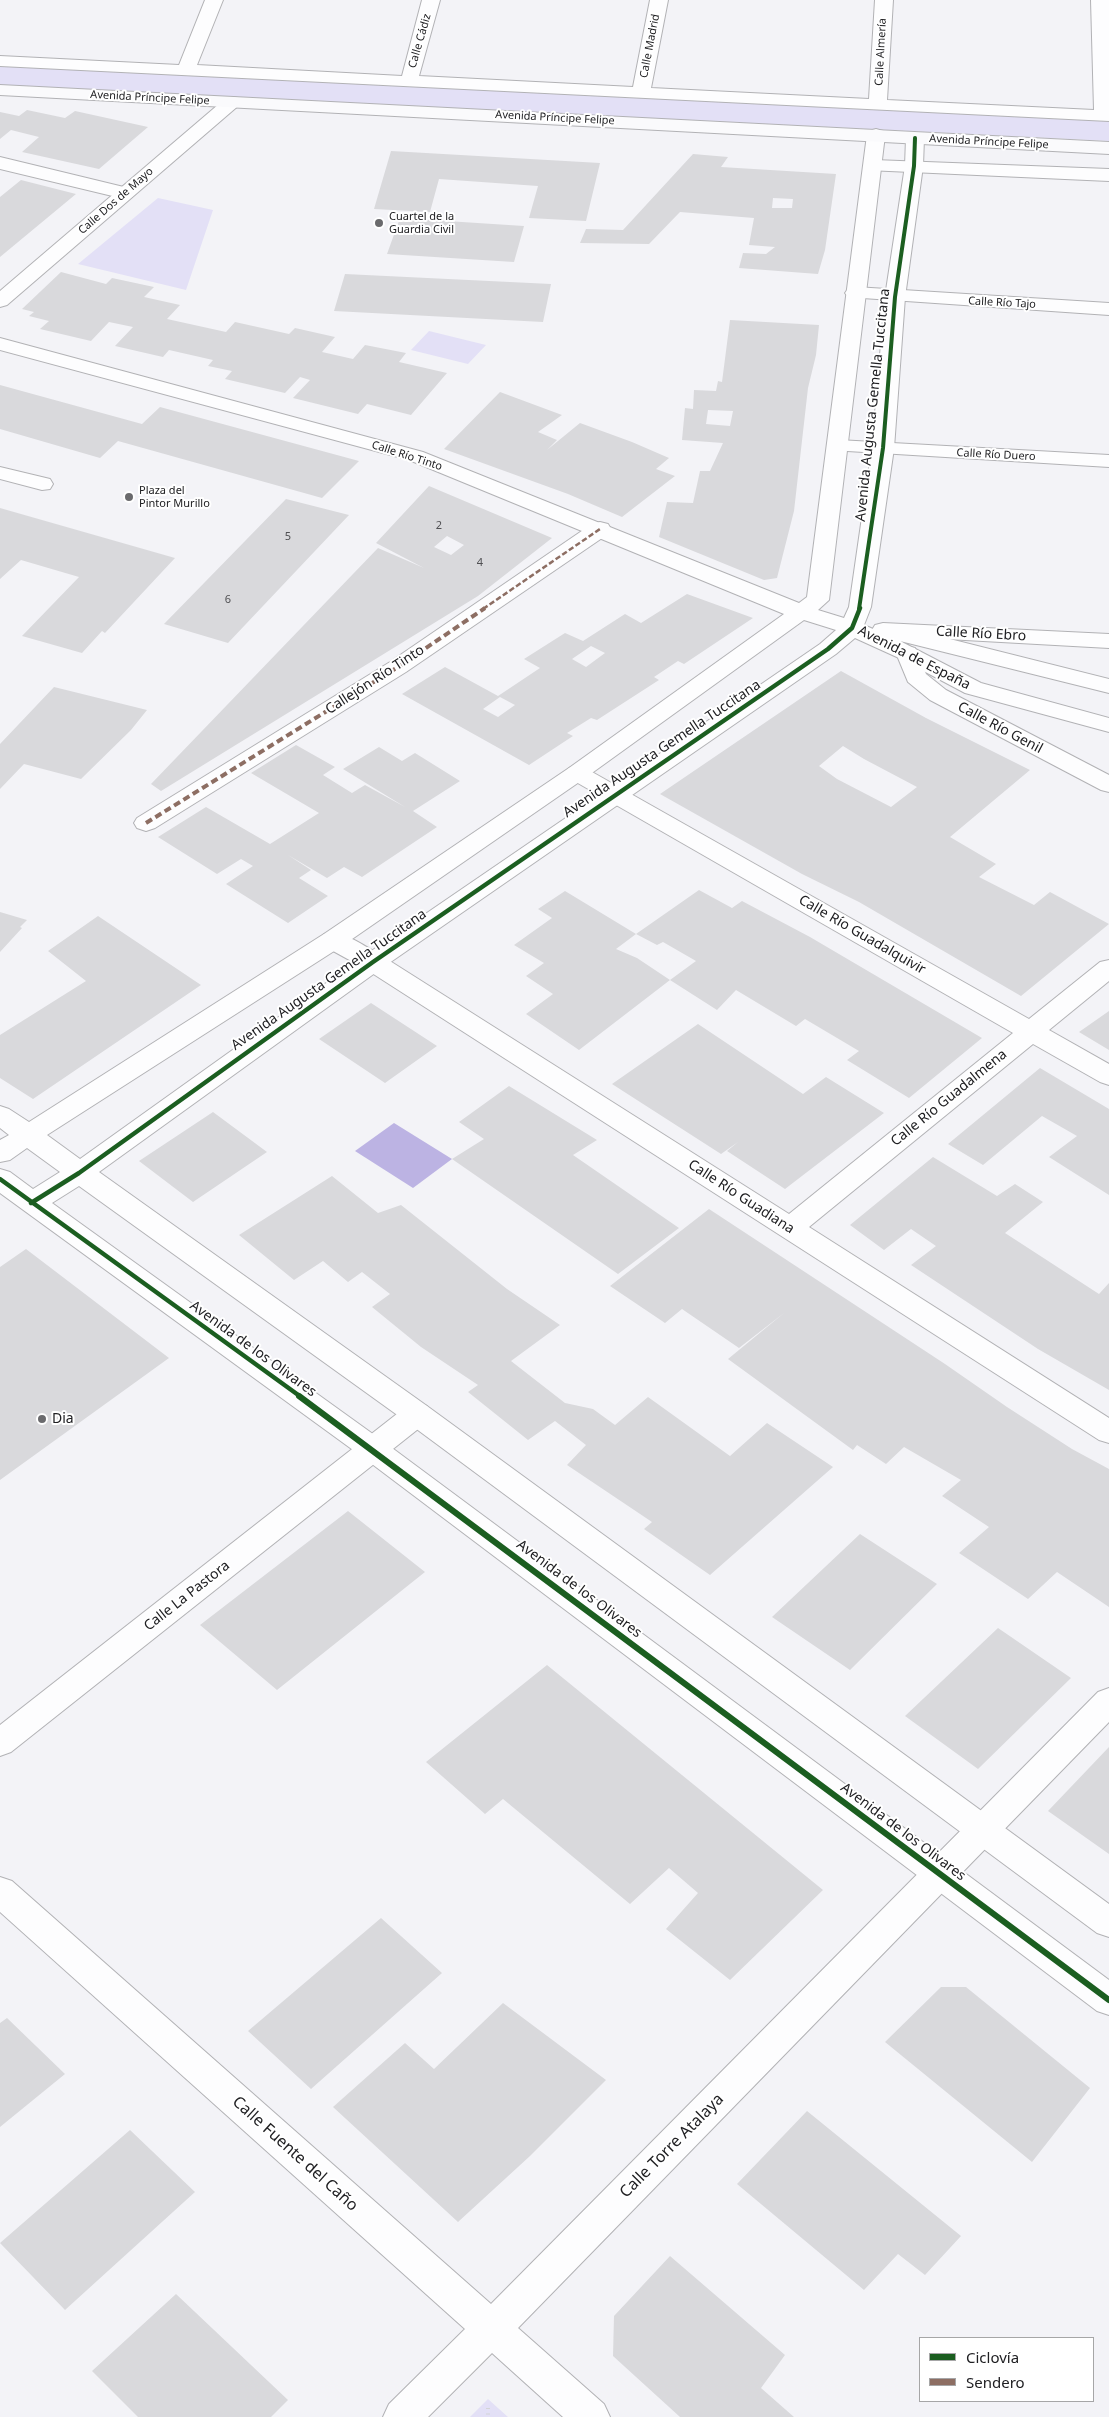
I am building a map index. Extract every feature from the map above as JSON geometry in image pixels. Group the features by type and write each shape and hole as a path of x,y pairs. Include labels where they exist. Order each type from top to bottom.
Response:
{"main road":[{"name":"Avenida Príncipe Felipe","path":"0,90 876,134 915,138 1109,148"}],"street":[{"path":"186,70 214,0"},
{"name":"Calle Cádiz","path":"409,81 431,0"},
{"name":"Calle Madrid","path":"641,93 659,0"},
{"name":"Calle Almería","path":"878,104 884,0"},
{"path":"0,61 1106,115 1100,0"},
{"name":"Calle Dos de Mayo","path":"0,301 232,102"},
{"name":"Avenida Augusta Gemella Tuccitana","path":"28,1135 333,940 577,773 818,600 874,166 876,134"},
{"name":"Avenida Augusta Gemella Tuccitana","path":"79,1173 373,962 828,649 852,628 860,607 882,448 895,296 914,166 915,138"},
{"path":"0,164 125,193"},
{"path":"874,166 914,166 1109,175"},
{"name":"Avenida Augusta Gemella Tuccitana","path":"856,294 895,296"},
{"name":"Calle Río Tajo","path":"895,296 1109,309"},
{"name":"Calle Río Tinto","path":"0,344 416,456 600,529 800,612"},
{"name":"Avenida Augusta Gemella Tuccitana","path":"838,446 882,448"},
{"name":"Calle Río Duero","path":"882,448 1109,461"},
{"path":"0,473 42,484"},
{"name":"Callejón Río Tinto","path":"146,823 398,667 600,529"},
{"path":"800,612 852,628"},
{"name":"Calle Río Ebro","path":"852,628 1109,640"},
{"name":"Avenida de España","path":"852,628 907,653 973,688 1109,725"},
{"name":"Avenida de España","path":"852,628 910,636 1109,686"},
{"name":"Calle Río Genil","path":"907,653 916,677 938,695 1109,785"},
{"name":"Avenida Augusta Gemella Tuccitana","path":"577,773 615,794"},
{"name":"Calle Río Guadalquivir","path":"615,794 1109,1076"},
{"name":"Avenida Augusta Gemella Tuccitana","path":"333,940 373,962"},
{"name":"Calle Río Guadiana","path":"373,962 1109,1432"},
{"name":"Calle Río Guadalmena","path":"790,1228 1109,968"},
{"path":"0,1115 417,1414 1109,1923"},
{"path":"0,1153 28,1135"},
{"path":"31,1202 79,1173"},
{"name":"Avenida de los Olivares","path":"0,1179 374,1450 1109,2000"},
{"path":"374,1450 417,1414"},
{"name":"Calle La Pastora","path":"0,1743 374,1450"},
{"name":"Avenida de los Olivares","path":"941,1874 1109,1701"},
{"name":"Calle Torre Atalaya","path":"402,2417 492,2329 941,1874"},
{"name":"Calle Fuente del Caño","path":"0,1891 591,2417"}],"shaded area":[{"path":"0,65 1109,116 1109,141 0,86"},
{"path":"158,198 213,210 186,290 78,264"},
{"path":"429,331 486,345 468,364 411,350"},
{"path":"394,1123 452,1159 413,1188 355,1151"},
{"path":"488,2399 508,2417 470,2417"}],"building":[{"path":"27,110 65,118 75,111 148,127 99,169 22,152 39,137 11,130 0,139 0,112 19,116"},
{"path":"391,151 600,163 586,221 529,218 538,186 439,179 430,212 374,209"},
{"path":"693,154 728,157 721,167 836,174 825,250 818,274 739,268 743,253 766,254 775,247 749,245 754,218 680,212 649,244 580,243 586,229 623,230","holes":["773,198 793,199 792,208 772,208"]},
{"path":"21,180 76,194 0,257 0,197"},
{"path":"400,218 524,226 514,262 387,254"},
{"path":"61,272 106,284 112,278 154,287 144,297 180,305 167,319 226,332 235,322 289,334 295,328 335,337 322,352 353,359 365,345 406,353 399,362 447,373 411,415 367,404 358,414 293,398 310,380 300,377 285,393 225,379 232,371 208,366 213,360 169,350 163,357 115,346 133,327 109,322 91,341 40,329 49,321 29,316 34,312 22,309"},
{"path":"345,274 551,284 543,322 334,311"},
{"path":"730,320 819,325 816,355 808,388 794,511 777,578 764,580 659,537 667,502 693,503 700,471 710,471 723,443 682,440 685,408 693,409 694,390 716,391 718,381 722,382","holes":["708,410 733,411 730,426 706,424"]},
{"path":"0,385 142,424 160,407 359,461 322,498 118,441 100,458 0,429"},
{"path":"500,392 562,415 538,432 557,440 547,450 580,423 669,458 656,469 675,476 622,517 568,494 444,449"},
{"path":"429,486 552,538 478,596 161,791 151,784 378,548 424,568 376,543","holes":["447,536 464,545 451,555 434,547"]},
{"path":"286,499 349,515 228,643 164,624"},
{"path":"0,508 175,558 105,633 102,631 82,653 22,636 79,577 21,560 0,579"},
{"path":"687,594 753,618 684,664 678,661 654,677 659,680 597,720 591,718 567,733 573,736 529,765 402,694 445,667 498,696 540,668 524,659 565,633 583,641 625,614 641,623","holes":["591,646 605,653 586,667 572,659","500,697 515,705 498,717 483,709"]},
{"path":"841,671 926,718 1030,770 950,837 996,864 979,877 1034,905 1050,892 1109,924 1021,996 859,902 802,874 660,794","holes":["843,746 917,787 891,807 837,779 819,766"]},
{"path":"54,687 147,710 131,730 81,779 24,764 0,789 0,744"},
{"path":"296,745 335,767 323,775 352,793 365,785 405,807 343,769 379,747 402,761 415,753 460,781 413,811 437,827 362,877 344,867 327,878 288,855 311,870 299,878 328,896 288,923 226,884 253,866 241,859 217,874 158,837 206,807 270,844 319,813 251,773"},
{"path":"699,890 732,908 742,901 810,937 982,1038 909,1098 847,1060 859,1051 805,1019 796,1026 736,990 717,1010 670,980 696,961 663,942 657,945 636,934"},
{"path":"565,891 636,934 616,949 637,958 670,980 579,1050 526,1014 553,994 526,976 544,963 514,945 552,918 538,909"},
{"path":"0,912 27,920 0,952"},
{"path":"98,916 201,985 33,1099 0,1078 0,1035 86,981 48,951"},
{"path":"371,1003 437,1046 385,1083 319,1039"},
{"path":"1109,1011 1109,1050 1079,1032"},
{"path":"698,1024 803,1094 826,1077 884,1113 785,1189 727,1151 738,1142 721,1154 612,1084"},
{"path":"1040,1068 1109,1109 1109,1195 1049,1157 1077,1136 1042,1116 983,1165 948,1144"},
{"path":"509,1086 597,1140 573,1155 679,1228 618,1274 452,1159 484,1139 459,1122"},
{"path":"213,1112 267,1152 193,1202 139,1161"},
{"path":"933,1157 997,1196 1015,1184 1043,1202 1005,1233 1099,1294 1109,1283 1109,1390 1038,1349 911,1265 936,1246 911,1229 884,1250 850,1225"},
{"path":"332,1176 378,1213 401,1205 507,1289 560,1325 511,1361 565,1403 593,1409 615,1425 648,1397 730,1456 767,1423 833,1467 710,1575 644,1529 652,1522 567,1465 586,1445 555,1421 528,1440 468,1392 478,1385 421,1347 372,1307 390,1294 362,1272 348,1282 323,1261 294,1280 239,1235"},
{"path":"709,1209 945,1364 1007,1407 1072,1449 1109,1469 1109,1607 1057,1572 1028,1599 959,1553 989,1527 942,1496 961,1480 904,1447 886,1464 857,1445 853,1450 728,1359 784,1313 739,1348 682,1309 665,1323 610,1286"},
{"name":"Dia","path":"26,1249 169,1358 0,1480 0,1267"},
{"path":"348,1511 425,1572 277,1690 200,1625"},
{"path":"860,1534 937,1584 850,1670 772,1617"},
{"path":"998,1628 1071,1678 978,1769 905,1716"},
{"path":"547,1665 823,1890 730,1980 666,1929 698,1893 669,1868 630,1904 503,1799 485,1814 426,1762"},
{"path":"1109,1747 1109,1854 1048,1811"},
{"path":"381,1918 442,1973 311,2089 248,2031"},
{"path":"941,1987 966,1987 1090,2088 1032,2162 885,2042"},
{"path":"503,2003 606,2080 530,2156 458,2222 333,2107 405,2043 434,2069"},
{"path":"7,2018 65,2074 0,2127 0,2023"},
{"path":"807,2111 961,2236 925,2275 898,2254 864,2290 737,2184"},
{"path":"130,2130 195,2192 65,2310 0,2243"},
{"path":"670,2256 785,2355 761,2388 794,2417 680,2417 613,2356 614,2316"},
{"path":"176,2294 288,2400 271,2417 138,2417 92,2371"}],"marked path":[{"path":"146,823 398,667 600,529"}],"cycle path":[{"path":"31,1203 79,1173 373,962 828,649 852,628 860,607 883,448 895,297 914,166 915,138"},
{"path":"0,1179 374,1450 1109,2000"}],"place":[{"name":"Cuartel de la Guardia Civil","path":"379,223"},
{"name":"Plaza del Pintor Murillo","path":"129,497"},
{"name":"Dia","path":"42,1419"}]}
